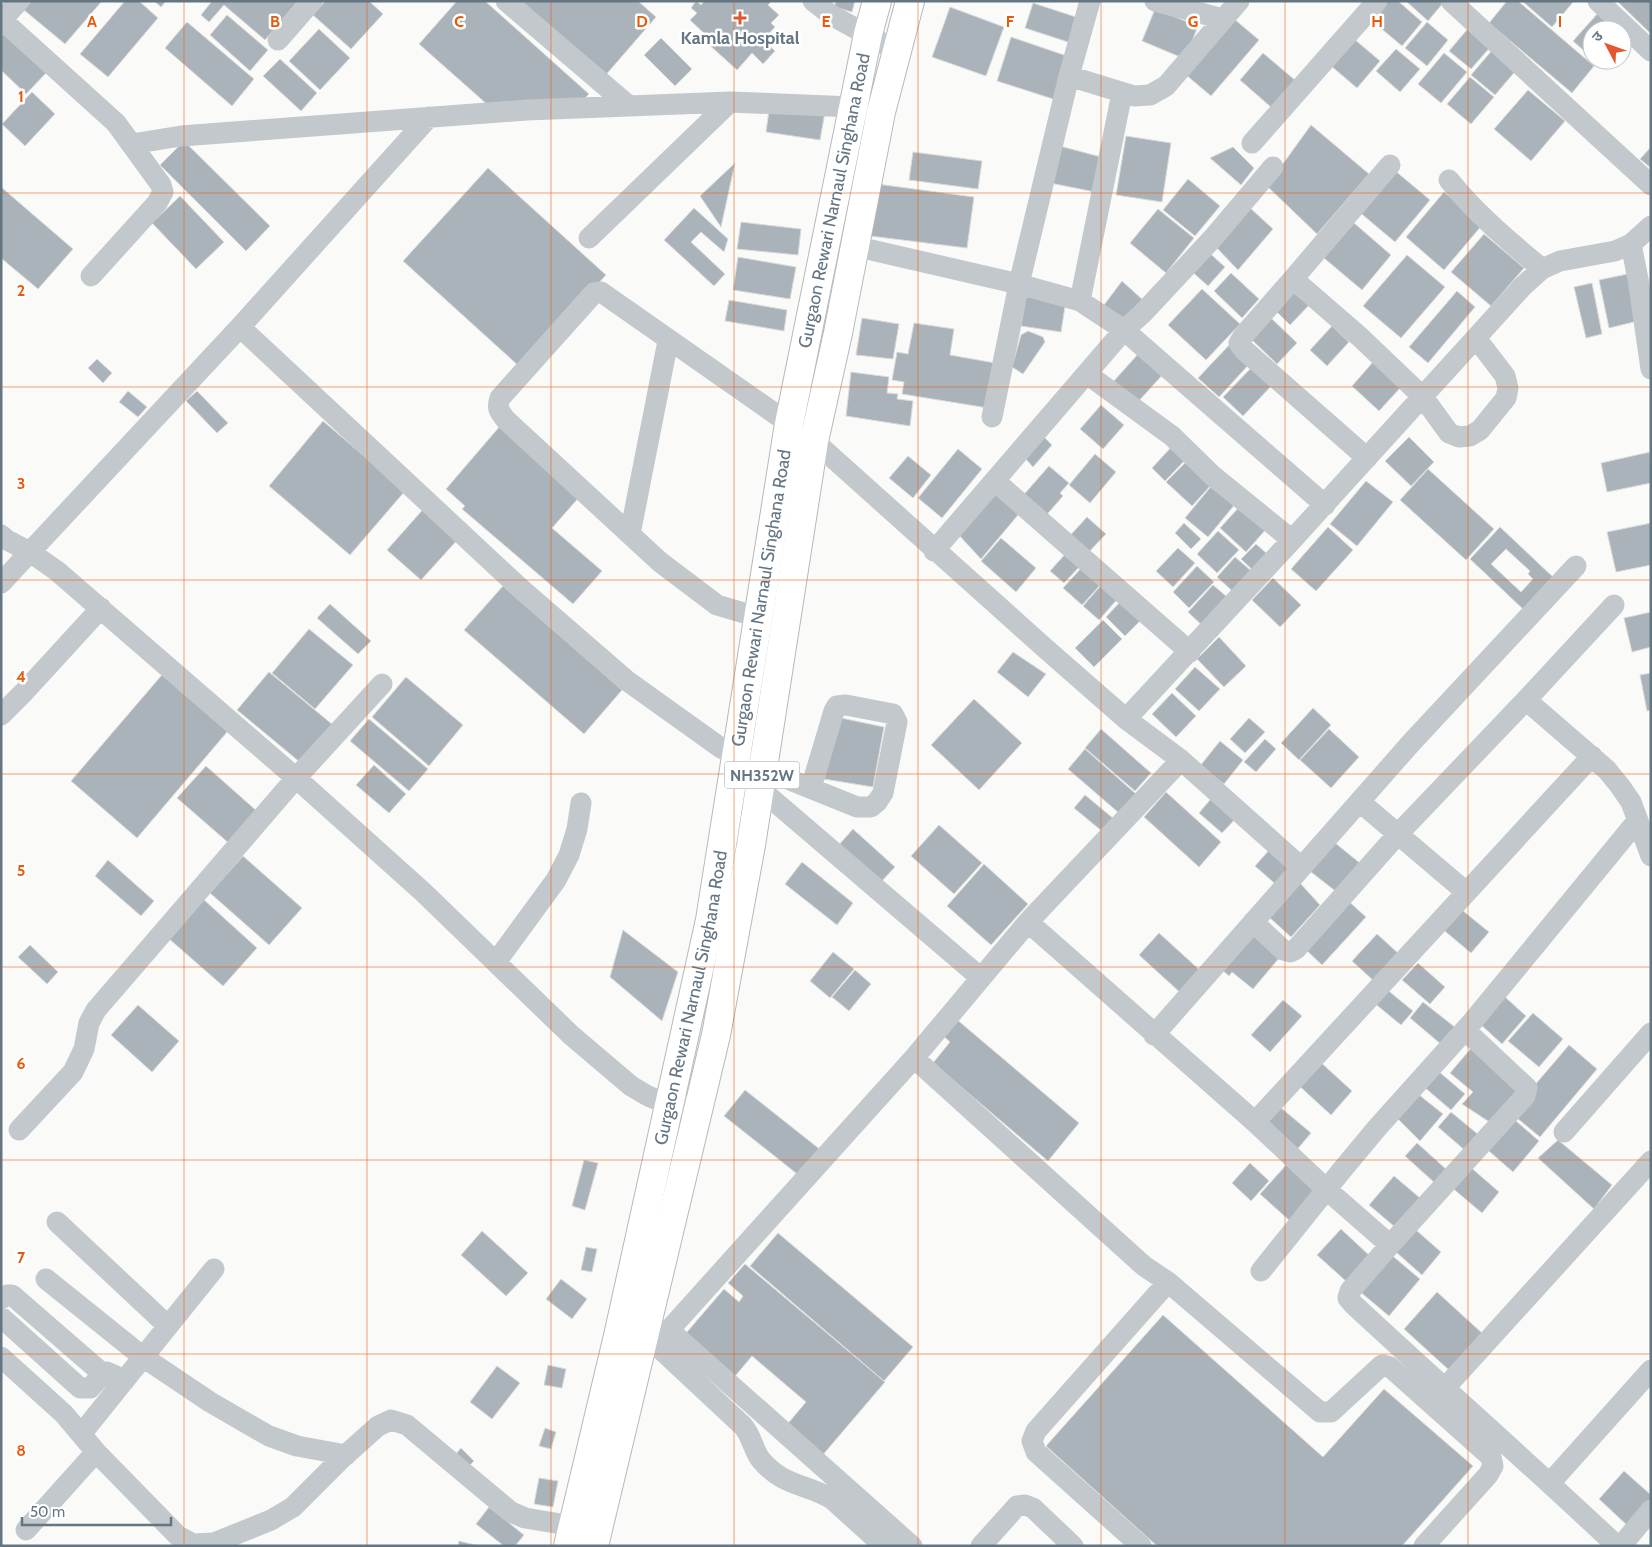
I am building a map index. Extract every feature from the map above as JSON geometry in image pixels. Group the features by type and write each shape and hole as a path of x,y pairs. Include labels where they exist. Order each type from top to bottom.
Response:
{"highway":[{"name":"Gurgaon Rewari Narnaul Singhana Road","path":"570,1536 645,1337 670,1105 710,920 789,424 876,1"},
{"name":"NH352W","path":"594,1546 716,1035 762,773 814,441 838,334 881,112 910,1"}],"street":[{"path":"19,1 2,21 116,123 161,185 163,192 158,204 91,276"},
{"path":"278,40 312,1"},
{"path":"506,1 629,106"},
{"path":"813,1 831,15 897,51"},
{"path":"992,417 1019,284 1069,76 1090,1"},
{"path":"1155,1 1223,19"},
{"path":"1069,76 1134,96 1150,95 1166,86 1239,1"},
{"path":"1252,143 1377,1"},
{"path":"1451,1 1651,184"},
{"path":"1598,1 1651,51"},
{"path":"1080,301 1122,93"},
{"path":"132,144 181,136 527,110 730,102 853,106 881,112"},
{"path":"589,238 730,102"},
{"path":"1,582 240,327 429,117"},
{"path":"1367,458 1244,350 1239,343 1390,165"},
{"path":"934,550 1124,330 1142,314 1213,238 1273,167"},
{"path":"1449,180 1489,224 1542,269"},
{"path":"1126,720 1523,286 1542,269 1560,261 1615,251 1631,244 1651,226"},
{"path":"1631,244 1644,278 1651,370"},
{"path":"854,246 1019,284 1080,301 1124,330 1325,504"},
{"path":"1293,279 1423,397 1449,433 1459,437 1470,436 1480,430 1506,398 1508,388 1505,376 1476,338"},
{"path":"787,614 744,613 717,605 660,562 506,420 498,410 497,405 500,398 594,293 601,292 668,341 814,441 1126,720 1181,760 1301,867"},
{"path":"240,327 521,589 626,680 721,748 736,755 762,773 981,978"},
{"path":"630,534 668,341"},
{"path":"1087,374 1172,436 1212,476 1292,540"},
{"path":"994,481 1190,652"},
{"path":"1,535 57,571 296,778 423,892 571,1035 631,1086 648,1096 670,1105 698,1108"},
{"path":"1154,1035 1411,743 1576,566"},
{"path":"1254,922 1283,950 1290,952 1296,949 1398,834 1526,700 1614,604"},
{"path":"1,714 26,691 100,608"},
{"path":"19,1130 73,1072 84,1048 89,1023 96,1010 296,778 382,684"},
{"path":"1526,700 1592,756 1620,786 1631,802 1651,856"},
{"path":"762,773 811,788 857,807 871,807 877,802 882,793 897,722 894,714 846,705 837,706 811,788"},
{"path":"1255,1122 1592,756"},
{"path":"645,1337 914,1058 1028,922 1181,760"},
{"path":"1360,802 1466,892"},
{"path":"496,962 556,880 569,855 577,829 581,803"},
{"path":"1261,1271 1376,1128 1465,1030 1638,820"},
{"path":"1028,922 1255,1122 1326,1189 1390,1245"},
{"path":"1465,1030 1527,1088 1525,1096 1390,1245 1350,1291 1348,1298 1444,1389 1550,1483 1617,1546"},
{"path":"1564,1132 1651,1033"},
{"path":"914,1058 1144,1266 1168,1282 1320,1412 1331,1412 1382,1365 1390,1367 1491,1457 1493,1466 1488,1475 1424,1546"},
{"path":"1444,1389 1651,1161"},
{"path":"57,1222 168,1326"},
{"path":"82,1433 214,1269"},
{"path":"46,1279 143,1357 210,1402 270,1436 297,1446 346,1455"},
{"path":"1141,1546 1036,1452 1032,1441 1036,1431 1168,1282"},
{"path":"1,1299 10,1294 103,1374"},
{"path":"1,1317 80,1388 90,1388 103,1374 109,1372 125,1380"},
{"path":"645,1337 747,1430 759,1458 770,1470 786,1480 824,1494 832,1499 884,1546"},
{"path":"645,1337 912,1546"},
{"path":"1,1357 64,1414 82,1433 96,1452 178,1536 192,1544 214,1543 278,1516 293,1507 378,1426 391,1420 407,1425 511,1512 570,1536"},
{"path":"1550,1483 1651,1370"},
{"path":"26,1530 96,1452"},
{"path":"981,1546 1017,1506 1025,1505 1033,1508 1073,1546"},
{"path":"1621,1546 1651,1510"}],"building":[{"path":"31,1 102,1 65,44 24,10"},
{"path":"125,1 139,1 158,18 108,77 80,54"},
{"path":"154,1 166,1 161,7"},
{"path":"212,1 298,1 265,40 224,5 209,22 201,15"},
{"path":"325,1 369,1 383,14 351,49 313,15"},
{"path":"457,1 485,1 589,94 582,101 489,106 419,44"},
{"path":"518,1 638,1 656,17 604,77"},
{"path":"696,1 701,5 704,1 772,1 768,5 779,15 771,23 775,27 763,40 775,51 763,64 752,53 737,70 705,41 708,37 690,20 697,13 691,8"},
{"path":"836,1 855,1 852,12 834,7"},
{"path":"1385,1 1398,1 1422,22 1402,46 1370,19"},
{"path":"1406,1 1440,1 1443,3 1428,21"},
{"path":"1507,1 1518,1 1582,56 1582,70 1591,70 1572,93 1489,23"},
{"path":"1522,1 1574,1 1552,27"},
{"path":"1617,1 1651,1 1651,34"},
{"path":"1033,3 1082,19 1074,44 1025,28"},
{"path":"950,7 1004,27 986,76 932,57"},
{"path":"1155,9 1198,26 1185,59 1142,41"},
{"path":"1599,12 1606,20 1592,20"},
{"path":"227,15 268,50 250,71 210,35"},
{"path":"1233,18 1259,40 1211,96 1185,74"},
{"path":"187,22 254,79 232,106 165,48"},
{"path":"1427,22 1448,40 1427,66 1405,48"},
{"path":"1471,25 1493,44 1471,69 1449,51"},
{"path":"319,29 350,58 320,90 289,61"},
{"path":"1582,31 1582,49 1573,41"},
{"path":"5,32 47,72 26,94 1,70 1,37"},
{"path":"1011,37 1070,57 1056,100 997,81"},
{"path":"661,38 692,69 675,86 644,55"},
{"path":"1353,38 1380,61 1357,88 1330,65"},
{"path":"1494,48 1518,68 1495,95 1471,75"},
{"path":"1396,49 1420,69 1400,92 1376,71"},
{"path":"1263,53 1296,81 1272,108 1240,80"},
{"path":"1444,53 1467,72 1441,103 1418,84"},
{"path":"280,59 317,93 301,111 263,76"},
{"path":"1470,77 1494,97 1471,124 1447,104"},
{"path":"1528,90 1565,121 1531,161 1494,129"},
{"path":"32,92 55,114 25,146 2,124"},
{"path":"770,103 825,112 820,140 766,132"},
{"path":"1311,125 1369,174 1317,234 1267,186"},
{"path":"1126,136 1171,143 1162,202 1116,195"},
{"path":"184,141 270,226 246,251 160,165"},
{"path":"1056,145 1101,157 1095,192 1050,183"},
{"path":"1233,147 1254,168 1241,185 1210,158"},
{"path":"1651,147 1651,168 1640,159"},
{"path":"913,152 982,161 978,189 909,180"},
{"path":"735,163 721,227 700,196"},
{"path":"488,168 606,275 521,368 403,261"},
{"path":"1393,169 1430,200 1395,242 1357,210"},
{"path":"1188,179 1220,206 1195,236 1163,210"},
{"path":"877,184 974,197 967,248 870,236"},
{"path":"1,187 73,249 38,289 1,258"},
{"path":"1444,192 1483,224 1444,270 1406,237"},
{"path":"180,196 224,242 196,269 152,223"},
{"path":"1248,206 1273,229 1238,270 1214,245"},
{"path":"694,208 728,239 724,252 701,232 691,242 725,274 714,286 664,240"},
{"path":"1158,209 1194,238 1166,273 1130,243"},
{"path":"741,222 801,229 798,255 737,249"},
{"path":"1354,223 1391,255 1362,290 1324,258"},
{"path":"1484,234 1524,268 1491,306 1451,272"},
{"path":"1205,249 1225,267 1208,286 1188,268"},
{"path":"1407,255 1445,287 1401,338 1363,306"},
{"path":"738,257 796,267 790,299 733,290"},
{"path":"1231,273 1259,299 1242,318 1214,291"},
{"path":"1632,273 1642,320 1609,328 1599,280"},
{"path":"1122,281 1144,301 1123,325 1104,305"},
{"path":"1592,283 1602,334 1586,338 1574,287"},
{"path":"1297,285 1313,301 1290,325 1274,309"},
{"path":"1202,289 1240,324 1206,360 1168,325"},
{"path":"1457,291 1475,307 1428,363 1409,347"},
{"path":"1026,295 1066,300 1061,332 1021,326"},
{"path":"729,300 787,310 784,331 725,321"},
{"path":"1269,316 1297,343 1277,364 1249,337"},
{"path":"862,318 899,324 893,359 856,355"},
{"path":"914,323 954,329 950,355 995,363 988,408 902,394 904,382 892,380 897,352 908,354"},
{"path":"1332,326 1349,342 1327,366 1310,350"},
{"path":"1028,331 1043,337 1045,342 1023,374 1012,367 1021,335"},
{"path":"1232,342 1252,361 1219,397 1198,378"},
{"path":"1139,353 1165,372 1137,403 1113,382"},
{"path":"97,359 112,373 103,383 88,368"},
{"path":"1373,362 1401,387 1379,411 1352,386"},
{"path":"1254,365 1274,383 1243,416 1223,397"},
{"path":"851,372 889,377 887,393 898,394 897,399 913,401 910,426 846,416"},
{"path":"128,391 147,407 138,417 119,402"},
{"path":"197,391 228,423 217,433 186,401"},
{"path":"1101,405 1124,425 1103,449 1080,429"},
{"path":"323,421 405,491 350,555 269,486"},
{"path":"500,426 581,495 552,528 602,571 573,604 462,509 465,506 446,489"},
{"path":"1043,436 1052,445 1033,467 1024,457"},
{"path":"1409,437 1434,462 1411,486 1385,461"},
{"path":"1175,443 1189,456 1165,481 1152,468"},
{"path":"958,449 982,469 942,518 918,498"},
{"path":"1650,452 1651,483 1607,492 1601,463"},
{"path":"1095,454 1116,472 1090,503 1069,485"},
{"path":"908,456 931,475 913,498 889,478"},
{"path":"1187,461 1212,484 1192,506 1166,482"},
{"path":"1049,466 1069,483 1060,493 1063,496 1043,519 1020,499"},
{"path":"1428,469 1494,529 1466,560 1400,500"},
{"path":"1366,481 1393,502 1357,546 1330,524"},
{"path":"1213,484 1236,503 1208,537 1185,518"},
{"path":"996,492 1023,509 981,559 957,533"},
{"path":"1241,505 1267,528 1246,552 1220,528"},
{"path":"426,506 460,537 421,580 387,550"},
{"path":"1087,517 1106,534 1084,557 1066,540"},
{"path":"1184,523 1201,539 1191,549 1175,533"},
{"path":"1651,523 1651,565 1616,572 1607,532"},
{"path":"1328,527 1353,550 1316,591 1291,569"},
{"path":"1500,527 1554,578 1524,610 1470,559","holes":["1506,549 1530,571 1528,574 1533,579 1521,592 1491,564"]},
{"path":"1218,531 1239,550 1217,573 1197,554"},
{"path":"1001,538 1036,568 1016,592 981,561"},
{"path":"1256,544 1274,560 1259,576 1241,559"},
{"path":"1178,548 1195,563 1173,587 1156,571"},
{"path":"1068,551 1082,564 1064,583 1050,571"},
{"path":"1235,557 1257,576 1239,597 1217,577"},
{"path":"1084,565 1103,582 1082,605 1063,588"},
{"path":"1197,566 1214,582 1189,608 1173,592"},
{"path":"1273,578 1301,605 1280,627 1252,600"},
{"path":"1104,582 1120,596 1099,620 1083,606"},
{"path":"1213,585 1233,602 1207,630 1188,612"},
{"path":"503,586 622,690 584,734 464,630"},
{"path":"1121,601 1141,620 1125,636 1106,617"},
{"path":"330,604 371,641 358,654 317,618"},
{"path":"1651,612 1651,647 1632,652 1624,618"},
{"path":"1103,620 1122,639 1094,667 1075,648"},
{"path":"309,629 353,665 315,709 272,673"},
{"path":"1219,637 1246,666 1224,687 1197,659"},
{"path":"1013,652 1046,674 1028,697 997,672"},
{"path":"1195,667 1220,689 1199,711 1175,689"},
{"path":"167,669 233,725 137,838 71,781"},
{"path":"269,672 333,725 301,763 237,710"},
{"path":"1651,673 1651,710 1647,711 1640,675"},
{"path":"406,677 463,725 429,766 372,717"},
{"path":"1172,693 1196,716 1176,737 1152,714"},
{"path":"974,699 1022,743 979,790 931,745"},
{"path":"1313,708 1331,725 1299,760 1281,743"},
{"path":"841,718 884,727 873,787 824,779"},
{"path":"1249,718 1265,732 1245,753 1230,739"},
{"path":"369,719 428,769 409,791 350,741"},
{"path":"1101,729 1151,773 1135,791 1085,748"},
{"path":"1329,729 1359,757 1331,788 1300,760"},
{"path":"1265,739 1276,749 1256,772 1244,762"},
{"path":"1220,741 1243,760 1224,784 1200,766"},
{"path":"1085,749 1136,794 1119,813 1068,769"},
{"path":"374,765 406,794 389,813 356,785"},
{"path":"206,766 259,813 231,845 177,798"},
{"path":"1166,792 1221,842 1199,867 1144,817"},
{"path":"1215,794 1239,815 1222,833 1199,813"},
{"path":"1085,795 1114,819 1103,832 1074,808"},
{"path":"939,825 982,863 954,894 911,856"},
{"path":"853,829 895,867 879,884 837,847"},
{"path":"1329,838 1361,864 1338,893 1306,868"},
{"path":"1271,848 1297,871 1281,889 1255,866"},
{"path":"243,856 302,908 269,945 210,893"},
{"path":"108,860 154,901 141,916 95,876"},
{"path":"802,862 853,903 837,925 785,884"},
{"path":"984,864 1028,904 991,945 947,906"},
{"path":"1300,883 1320,905 1291,937 1269,917"},
{"path":"202,898 257,948 223,986 167,937"},
{"path":"1345,898 1366,917 1322,965 1302,946"},
{"path":"1457,906 1489,932 1471,953 1440,927"},
{"path":"623,930 678,972 662,1021 610,977"},
{"path":"1159,933 1204,974 1184,996 1139,955"},
{"path":"1252,933 1280,957 1253,989 1232,972 1229,976 1221,969"},
{"path":"1377,934 1399,954 1375,982 1352,961"},
{"path":"30,945 58,972 47,984 18,957"},
{"path":"833,952 854,969 830,998 810,981"},
{"path":"1418,963 1445,987 1430,1004 1402,980"},
{"path":"855,970 871,984 849,1011 832,997"},
{"path":"1385,988 1413,1011 1401,1025 1373,1002"},
{"path":"1504,996 1526,1016 1502,1044 1479,1023"},
{"path":"1283,1000 1302,1016 1270,1052 1251,1035"},
{"path":"1423,1002 1456,1028 1442,1045 1410,1018"},
{"path":"138,1005 179,1041 152,1072 111,1035"},
{"path":"1533,1013 1563,1039 1539,1067 1508,1041"},
{"path":"955,1018 1079,1123 1048,1161 933,1063 950,1042 941,1034"},
{"path":"1569,1045 1597,1069 1540,1137 1511,1113"},
{"path":"1473,1046 1521,1095 1494,1125 1462,1104 1473,1092 1450,1073"},
{"path":"1316,1058 1352,1091 1331,1115 1295,1082"},
{"path":"1437,1070 1465,1094 1451,1110 1423,1086"},
{"path":"745,1090 822,1151 801,1177 724,1116"},
{"path":"1418,1094 1443,1114 1420,1141 1395,1116"},
{"path":"1280,1107 1311,1133 1295,1152 1264,1127"},
{"path":"1451,1112 1480,1136 1467,1152 1438,1127"},
{"path":"1508,1114 1539,1141 1513,1172 1482,1145"},
{"path":"1558,1140 1612,1185 1594,1209 1538,1158"},
{"path":"1417,1143 1447,1170 1436,1184 1405,1156"},
{"path":"584,1160 598,1163 585,1210 572,1206"},
{"path":"1250,1163 1269,1181 1251,1201 1232,1183"},
{"path":"1288,1163 1319,1192 1291,1222 1260,1194"},
{"path":"1468,1165 1499,1192 1482,1213 1450,1186"},
{"path":"1394,1176 1420,1198 1395,1227 1369,1205"},
{"path":"1341,1229 1371,1257 1348,1283 1317,1255"},
{"path":"1416,1230 1441,1252 1422,1275 1396,1252"},
{"path":"482,1231 528,1273 506,1296 461,1255"},
{"path":"778,1233 913,1347 884,1381 750,1266"},
{"path":"586,1247 597,1249 592,1272 581,1270"},
{"path":"1389,1253 1420,1279 1389,1316 1358,1290"},
{"path":"745,1264 885,1382 821,1457 785,1427 806,1402 752,1356 731,1381 681,1339 724,1289 739,1302 743,1296 728,1283"},
{"path":"561,1279 587,1299 572,1319 546,1299"},
{"path":"1437,1292 1483,1334 1450,1371 1404,1329"},
{"path":"1163,1315 1323,1457 1384,1389 1473,1466 1402,1546 1157,1546 1046,1446"},
{"path":"548,1365 566,1369 562,1388 544,1385"},
{"path":"497,1366 520,1383 492,1419 470,1402"},
{"path":"545,1428 556,1432 551,1449 539,1446"},
{"path":"461,1448 474,1461 467,1468 454,1456"},
{"path":"1624,1471 1651,1495 1651,1504 1629,1527 1599,1499"},
{"path":"539,1478 558,1481 553,1507 534,1504"},
{"path":"489,1507 524,1535 515,1546 504,1546 476,1524"},
{"path":"459,1541 479,1546 458,1546"}],"place":[{"name":"Kamla Hospital","path":"740,18"}]}
